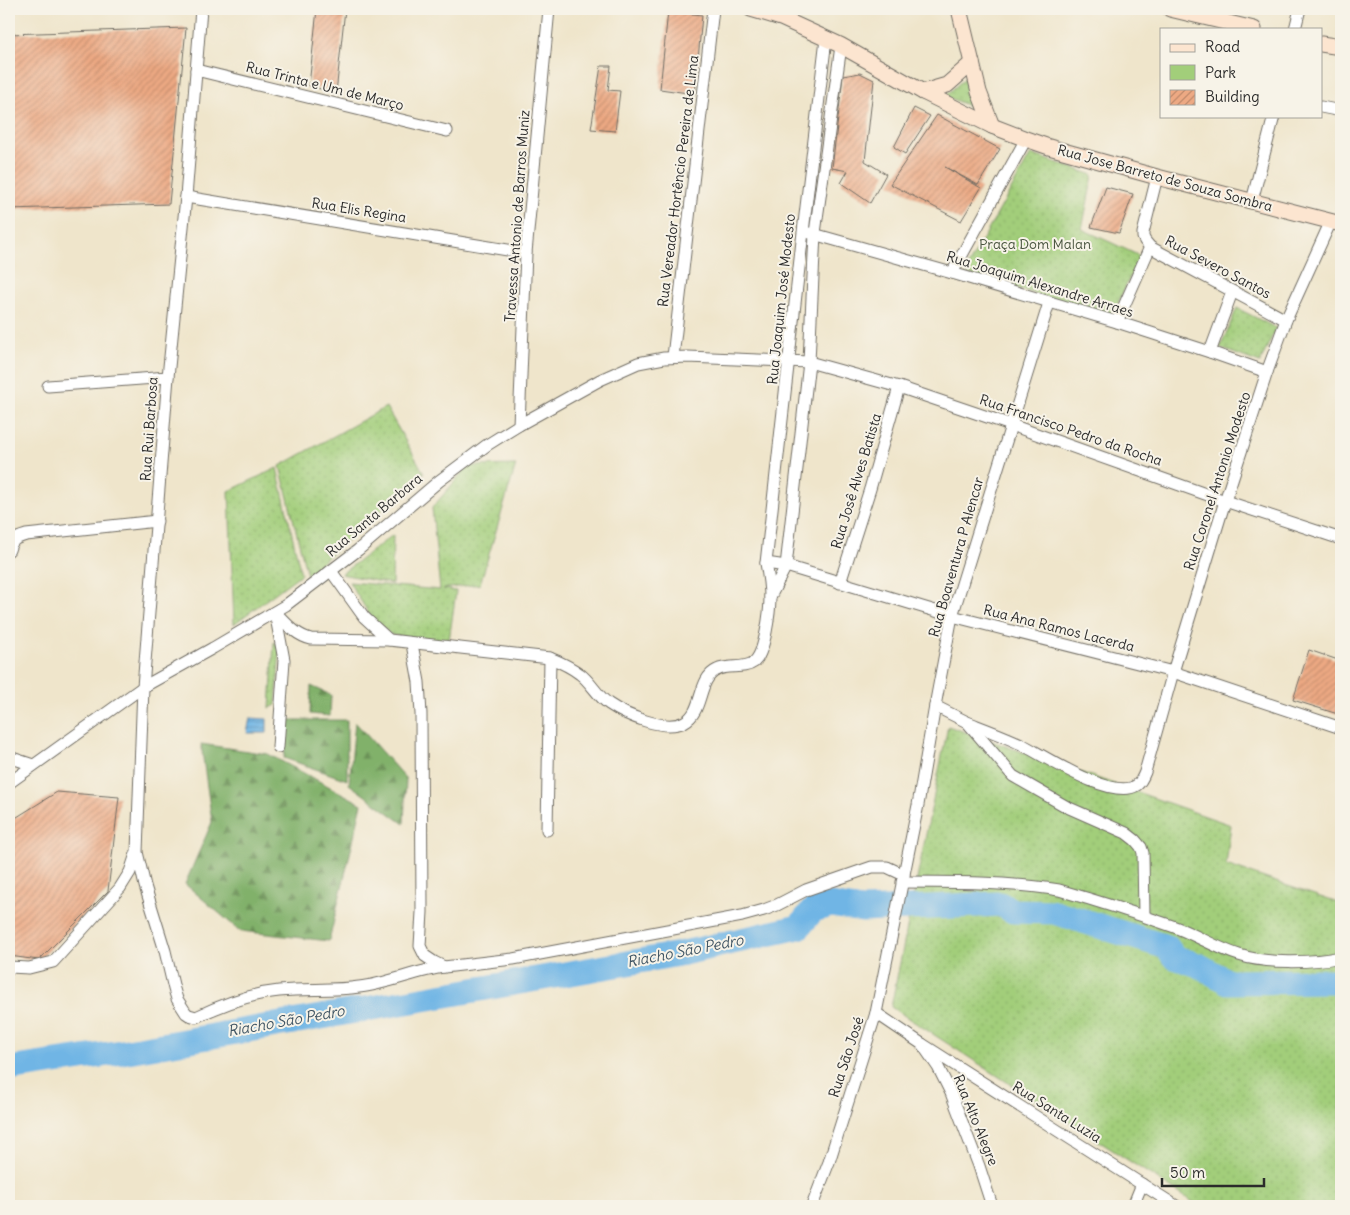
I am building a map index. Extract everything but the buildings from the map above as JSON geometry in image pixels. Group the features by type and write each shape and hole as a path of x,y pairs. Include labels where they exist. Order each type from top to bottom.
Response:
{"main road":[{"name":"Rua Jose Barreto de Souza Sombra","path":"750,9 781,18 841,46 923,92 992,126 1026,139 1157,177 1336,222"},
{"path":"959,9 979,92 992,126"},
{"path":"1170,9 1250,28"},
{"path":"1322,44 1341,48"},
{"path":"923,92 947,85 972,63"}],"street":[{"name":"Rua Rui Barbosa","path":"137,852 143,687 168,377 186,197 201,9"},
{"name":"Travessa Antonio de Barros Muniz","path":"520,425 526,253 549,9"},
{"name":"Rua Vereador Hortêncio Pereira de Lima","path":"673,357 714,9"},
{"path":"1296,28 1300,9"},
{"name":"Rua Joaquim José Modesto","path":"770,597 766,563 826,39"},
{"name":"Rua Joaquim José Modesto","path":"786,566 809,362 815,233 841,46"},
{"name":"Rua Trinta e Um de Março","path":"196,70 447,131"},
{"path":"1322,107 1341,111"},
{"path":"1252,201 1273,118"},
{"path":"952,273 1026,139"},
{"name":"Rua Severo Santos","path":"1157,177 1143,233 1145,241 1150,247 1286,320"},
{"name":"Rua Elis Regina","path":"186,197 526,253"},
{"name":"Rua Coronel Antonio Modesto","path":"935,706 1019,743 1073,774 1091,781 1122,789 1130,788 1141,781 1172,672 1267,372 1286,320 1336,222"},
{"name":"Rua Joaquim Alexandre Arraes","path":"803,232 815,233 1117,322 1267,372"},
{"path":"1117,322 1150,247"},
{"path":"1210,352 1232,292"},
{"name":"Rua Boaventura P Alencar","path":"896,914 952,616 1049,303"},
{"name":"Rua Santa Barbara","path":"9,783 143,687 286,605 331,571 438,481 487,445 600,380 638,363 673,357 789,360"},
{"name":"Rua Francisco Pedro da Rocha","path":"789,360 809,362 900,387 1225,501 1341,539"},
{"path":"48,386 168,377"},
{"name":"Rua Josê Alves Batista","path":"840,583 900,387"},
{"path":"773,498 793,501"},
{"path":"9,550 16,538 26,535 157,520"},
{"name":"Rua Ana Ramos Lacerda","path":"766,563 786,566 952,616 1172,672 1341,728"},
{"path":"275,612 294,632 302,637 322,640 389,640 550,658 563,663 580,674 608,703 620,710 638,718 673,726 685,722 693,713 707,678 715,670 725,667 743,667 754,662 762,649 770,597 786,566"},
{"path":"331,571 364,617 389,640"},
{"path":"275,612 284,660 278,746"},
{"path":"412,644 419,682 422,714 422,912 420,946 425,956 444,967"},
{"path":"546,830 550,658"},
{"path":"968,722 1013,776 1067,807 1126,833 1135,840 1143,853 1144,916"},
{"path":"9,757 33,765"},
{"path":"137,852 144,886 165,951 174,989 183,1009 189,1015 196,1016 245,997 264,993 281,990 360,987 428,969 513,958 742,916 777,905 806,890 872,868 887,867 892,868 903,879 1059,890 1144,916 1189,933 1240,956 1300,961 1341,957"},
{"path":"9,967 29,968 53,962 120,888 130,872 137,852"},
{"name":"Rua São José","path":"814,1206 876,1013 896,914"},
{"name":"Rua Alto Alegre","path":"876,1013 922,1044 938,1067 951,1093 979,1166 991,1205"},
{"name":"Rua Santa Luzia","path":"922,1044 1176,1206"},
{"path":"1133,1206 1142,1184"}],"green space":[{"path":"966,77 971,107 945,96"},
{"name":"Praça Dom Malan","path":"1031,154 1093,175 1082,229 1140,256 1112,316 964,273"},
{"path":"1237,308 1276,328 1260,363 1220,348"},
{"path":"386,407 424,473 307,575 280,466"},
{"path":"516,465 480,584 443,589 456,591 449,641 391,635 371,617 349,582 440,590 432,508 468,466"},
{"path":"277,468 301,574 234,624 229,491"},
{"path":"393,535 392,584 341,574"},
{"path":"274,642 280,647 276,705 270,708"},
{"path":"311,686 331,695 330,716 310,714"},
{"path":"288,720 347,720 347,780 284,758"},
{"path":"355,722 406,779 404,824 349,784"},
{"path":"948,726 1231,825 1226,865 1341,904 1341,1206 1199,1206 891,1007"},
{"path":"201,744 268,754 362,804 329,941 240,931 185,884 212,822"}],"water":[{"path":"250,718 267,719 267,733 247,733"}],"waterway":[{"name":"Riacho São Pedro","path":"9,1069 122,1052 679,954 799,927 813,910 831,905 862,910 1000,904 1013,911 1054,912 1167,947 1174,957 1198,965 1228,982 1341,981"}]}
